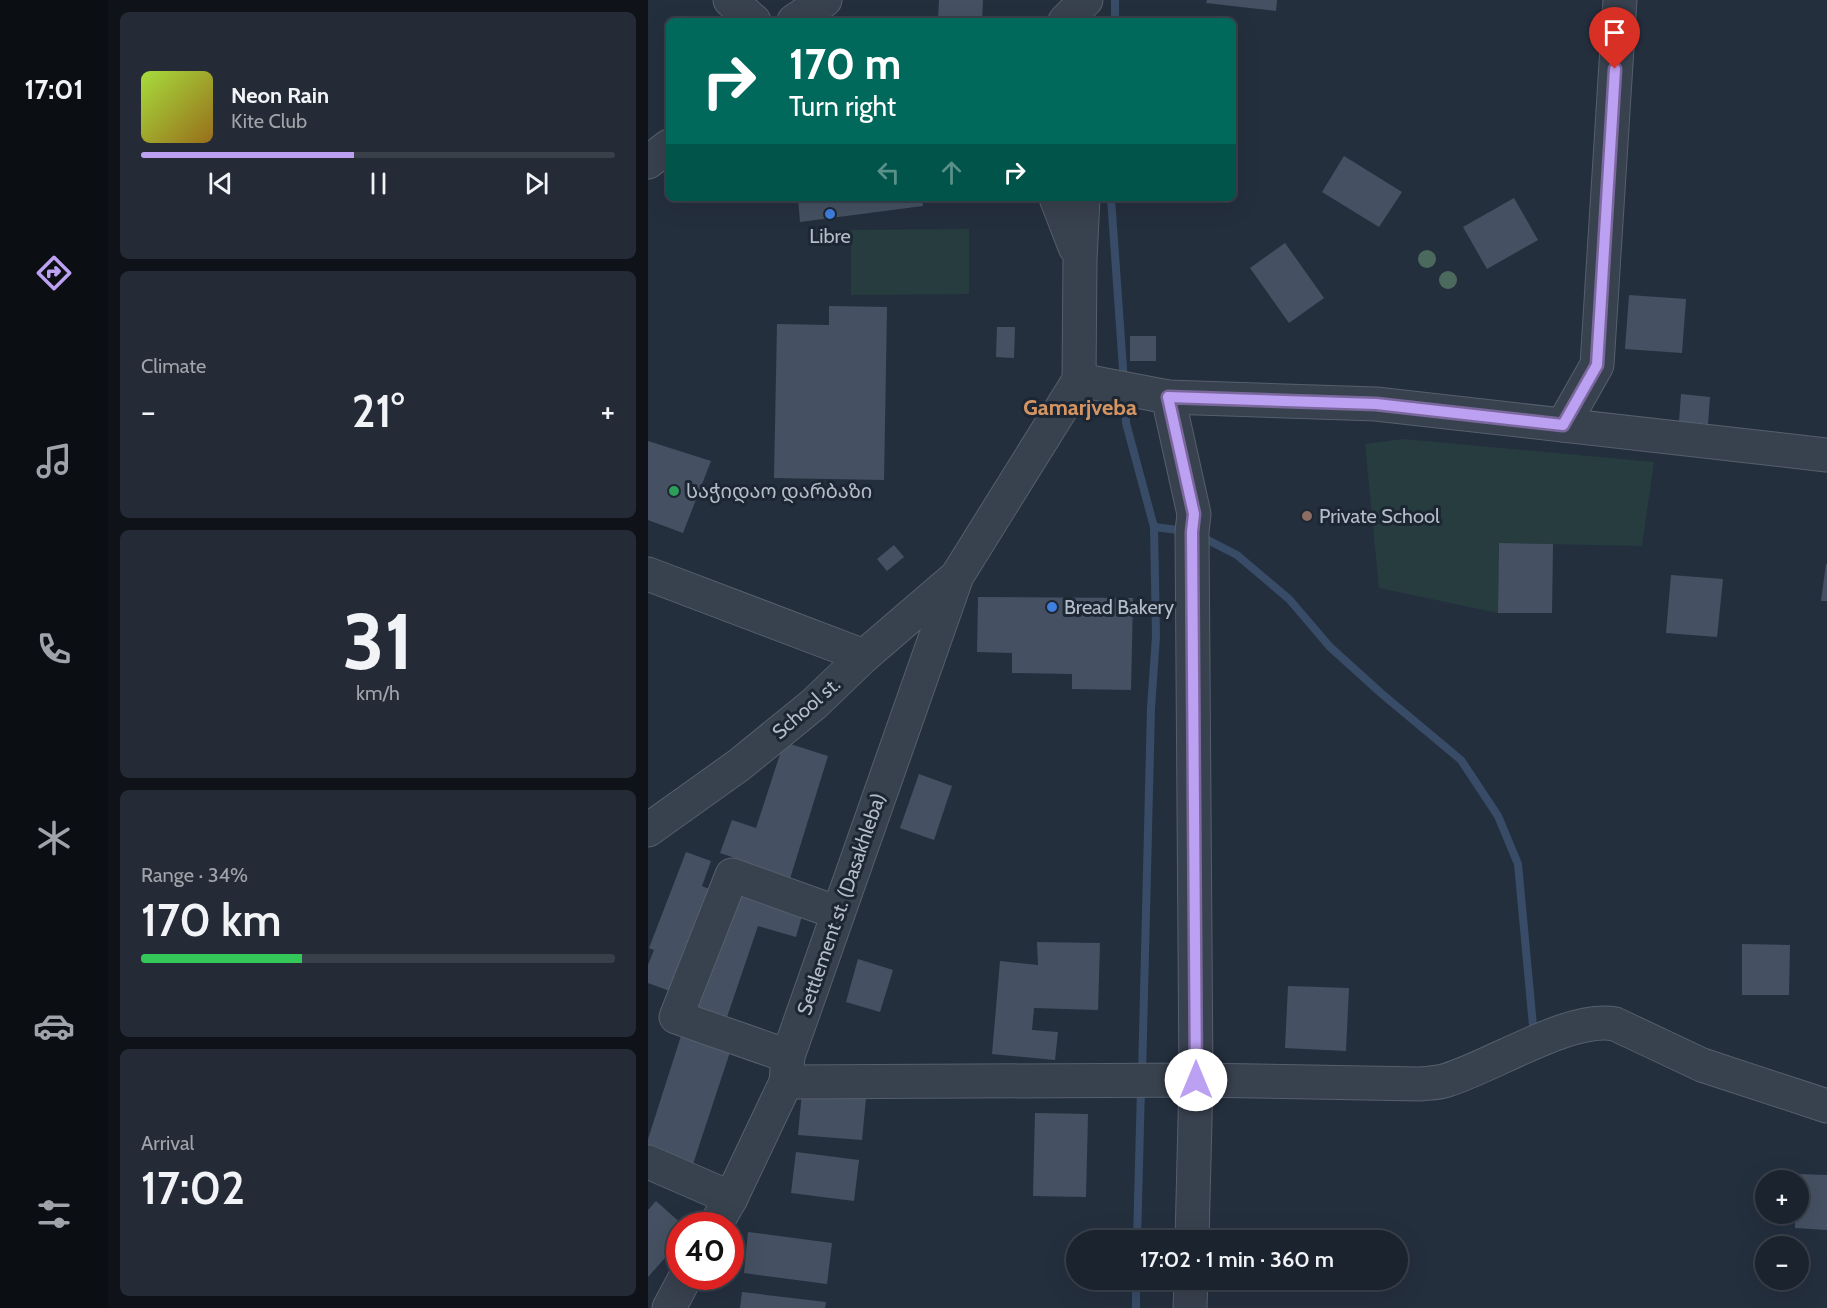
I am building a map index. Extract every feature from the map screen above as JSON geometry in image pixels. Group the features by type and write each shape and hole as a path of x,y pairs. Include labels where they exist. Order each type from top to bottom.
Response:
{"street":[{"path":"730,0 751,18"},
{"path":"798,18 825,0"},
{"path":"1068,18 1086,0"},
{"path":"1091,18 1092,0"},
{"path":"1563,425 1597,365 1620,0"},
{"path":"648,162 666,148"},
{"path":"1057,201 1080,260"},
{"path":"957,576 1079,380 1083,201"},
{"path":"1079,380 1168,397 1376,404 1827,455"},
{"path":"1168,397 1194,514 1192,544 1196,1080 1192,1230"},
{"path":"648,574 864,656"},
{"name":"School st.","path":"648,830 739,765 814,704 864,656 957,576"},
{"name":"Settlement st. (Dasakhleba)","path":"723,1212 787,1069 838,913 957,576"},
{"path":"838,913 732,875 676,1017 787,1069 1420,1084 1445,1081 1570,1029 1603,1022 1615,1024 1712,1069 1827,1106"},
{"path":"648,1162 723,1212"},
{"path":"669,1308 679,1290"},
{"path":"1190,1308 1191,1290"}],"green space":[{"path":"969,229 969,294 851,295 851,230"},
{"path":"1403,439 1654,462 1642,546 1499,543 1498,613 1379,588 1365,444"}],"building":[{"path":"939,0 983,0 982,18 938,18"},
{"path":"1207,0 1277,0 1276,11 1206,3"},
{"path":"1344,156 1402,192 1379,227 1322,192"},
{"path":"1514,198 1538,240 1487,269 1463,227"},
{"name":"Libre","path":"798,201 922,201 923,206 800,222"},
{"path":"1285,243 1324,298 1289,323 1250,268"},
{"path":"1629,295 1686,299 1682,353 1625,349"},
{"path":"829,306 887,307 884,480 774,478 777,324 829,325"},
{"path":"997,327 1015,327 1014,358 996,357"},
{"path":"1130,336 1156,336 1156,361 1130,361"},
{"path":"1681,394 1710,397 1708,424 1679,422"},
{"name":"საჭიდაო დარბაზი","path":"648,441 711,461 683,533 648,520"},
{"path":"1499,543 1553,544 1552,613 1498,613"},
{"path":"894,545 904,557 887,571 877,559"},
{"path":"1826,564 1827,601 1821,601"},
{"path":"1671,575 1723,579 1717,637 1666,633"},
{"path":"978,597 1133,598 1131,690 1072,689 1072,674 1012,673 1012,653 977,652"},
{"path":"784,742 828,756 789,882 743,867 744,861 720,853 732,820 756,828"},
{"path":"919,774 952,786 934,840 900,828"},
{"path":"686,852 711,861 702,886 709,889 675,993 648,983 648,965 654,950 649,948"},
{"path":"736,889 804,909 796,937 758,926 725,1023 694,1012"},
{"path":"1037,942 1100,943 1098,1010 1034,1008 1032,1030 1058,1032 1055,1060 992,1054 1000,961 1038,965"},
{"path":"1742,944 1790,945 1789,995 1742,995"},
{"path":"858,959 893,970 880,1012 846,1002"},
{"path":"1288,986 1349,988 1346,1051 1285,1048"},
{"path":"681,1036 730,1052 693,1164 648,1150 648,1139"},
{"path":"802,1092 866,1098 862,1140 798,1135"},
{"path":"1035,1113 1088,1114 1086,1197 1033,1196"},
{"path":"796,1152 859,1160 854,1201 791,1193"},
{"path":"1809,1174 1827,1175 1827,1230 1795,1228 1795,1224 1809,1224"},
{"path":"656,1201 668,1212 666,1212 666,1257 648,1277 648,1210"},
{"path":"748,1232 832,1243 827,1284 744,1273"},
{"path":"742,1292 826,1302 825,1308 740,1308"}],"waterway":[{"path":"1115,0 1115,18"},
{"path":"1111,201 1124,383"},
{"path":"1125,396 1126,423 1154,527 1156,636 1151,708 1142,1075"},
{"path":"1154,527 1186,531"},
{"path":"1198,535 1237,555 1289,599 1330,647 1461,760 1498,816 1518,864 1533,1026"},
{"path":"1137,1230 1141,1088"},
{"path":"1136,1290 1136,1308"}],"place":[{"name":"Libre","path":"830,214"},
{"name":"საჭიდაო დარბაზი","path":"674,491"},
{"name":"Private School","path":"1307,516"},
{"name":"Bread Bakery","path":"1052,607"}],"district":[{"name":"Gamarjveba","path":"1080,407"}],"route":[{"path":"1196,1080 1192,532 1194,514 1168,397 1376,404 1563,425 1597,365 1615,69"}]}
